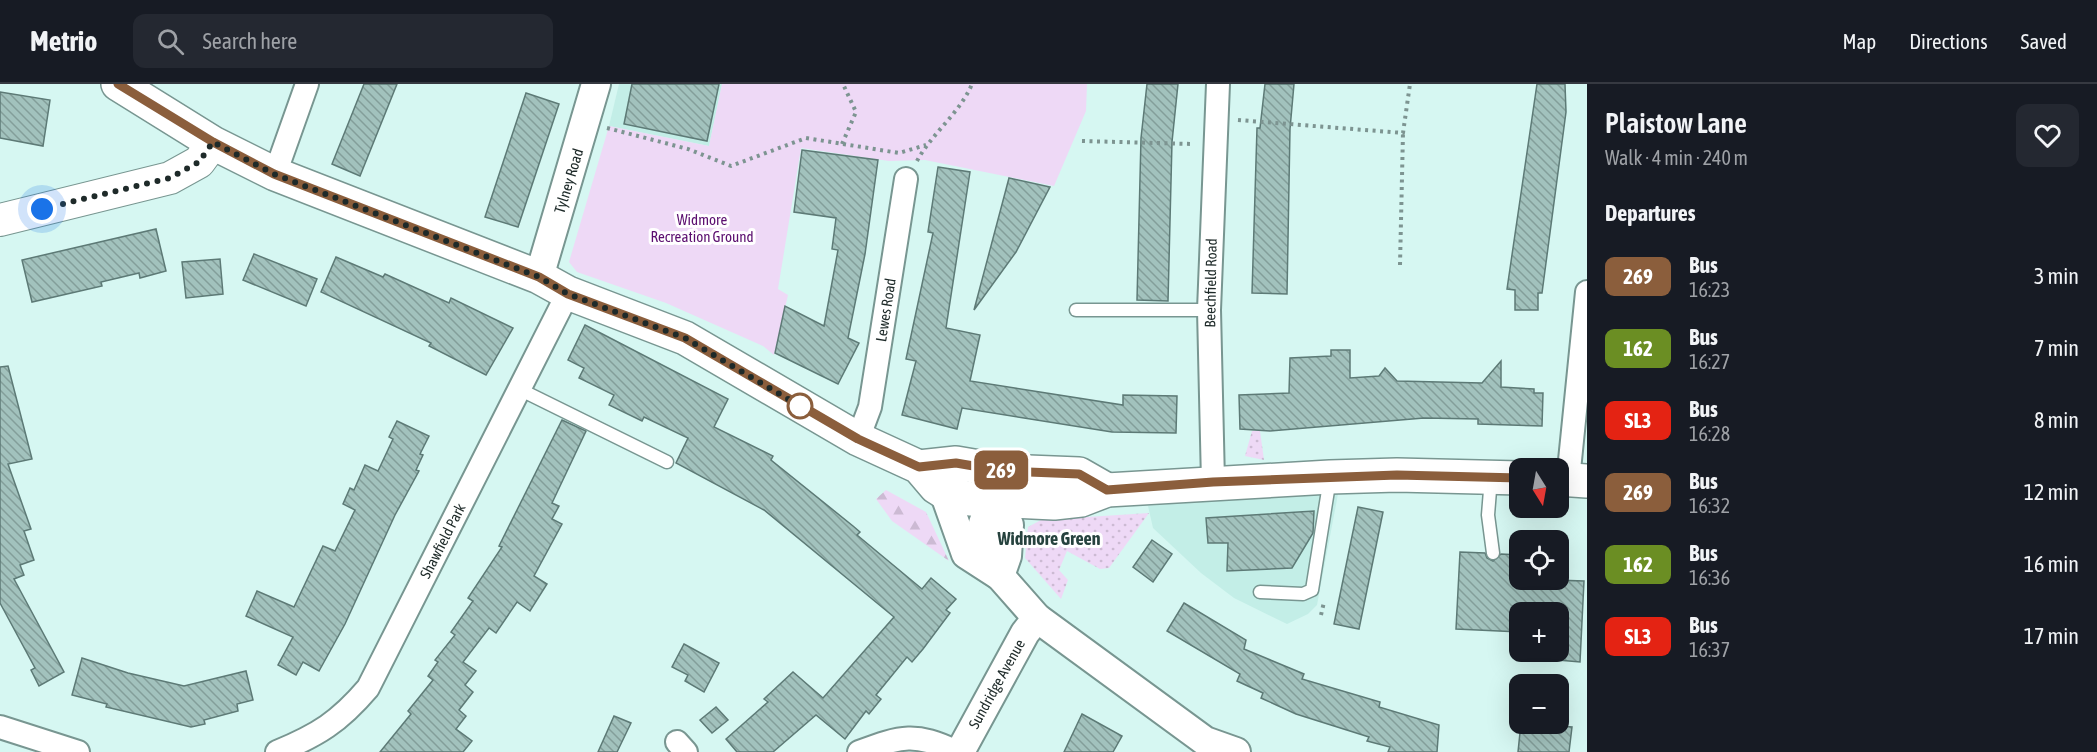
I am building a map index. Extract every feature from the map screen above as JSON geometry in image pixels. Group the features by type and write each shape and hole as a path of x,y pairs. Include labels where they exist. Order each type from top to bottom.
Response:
{"main road":[{"path":"118,84 213,142 274,174 539,277 568,294 685,338 858,439 919,467 936,488 944,492 970,499 1001,485"},
{"path":"0,220 170,178 199,162 213,142"},
{"path":"919,467 956,463 1001,485 1072,501 1107,490 1213,482 1397,475 1505,478"}],"street":[{"path":"274,174 307,84"},
{"name":"Tylney Road","path":"539,277 596,84"},
{"name":"Beechfield Road","path":"1213,482 1209,310 1218,84"},
{"name":"Lewes Road","path":"858,439 870,407 906,179"},
{"name":"Shawfield Park","path":"277,752 326,729 346,713 368,688 568,294"},
{"path":"1571,480 1586,302"},
{"path":"991,570 1007,556 1009,525 1001,485"},
{"path":"944,492 966,554 991,570 1037,618 1204,741 1236,752"},
{"name":"Sundridge Avenue","path":"958,752 1025,633 1037,618"},
{"path":"0,727 78,752"},
{"path":"859,752 893,739 928,739 958,752"}],"lane":[{"path":"1076,310 1209,310"},
{"path":"521,390 667,462"},
{"path":"1260,592 1304,594 1312,590 1330,477"},
{"path":"1493,553 1488,515 1505,478"}],"path":[{"path":"842,144 856,112 843,84"},
{"path":"906,179 926,145 967,97 972,84"},
{"path":"1400,265 1403,133 1410,84"},
{"path":"1216,118 1403,133"},
{"path":"586,123 687,149 731,166 806,138 899,153 926,145"},
{"path":"1082,141 1215,144"}],"shaded area":[{"path":"619,84 722,84 709,146 609,126"},
{"path":"1338,494 1317,605 1308,614 1287,624 1234,598 1201,573 1153,528 1148,506 1232,498"}],"green space":[{"name":"Widmore Recreation Ground","path":"722,84 1087,84 1086,111 1054,186 925,160 889,161 801,148 778,289 788,295 774,355 763,346 666,303 577,272 569,262 609,126 709,146"},
{"path":"1252,431 1260,431 1264,460 1245,456"},
{"path":"886,490 926,512 949,561 892,521 876,499"},
{"path":"1149,513 1109,568 1100,569 1067,551 1059,570 1068,580 1061,599 1025,558 1028,527 1041,520"}],"building":[{"path":"364,84 397,84 360,176 332,164"},
{"path":"632,84 719,84 707,141 624,124"},
{"path":"1147,84 1178,84 1172,142 1168,301 1137,300 1141,138"},
{"path":"1265,84 1294,84 1290,129 1287,294 1252,293 1257,128 1260,128"},
{"path":"1537,84 1565,84 1566,112 1542,293 1538,293 1538,310 1515,310 1515,290 1507,289"},
{"path":"0,92 50,100 43,146 0,138"},
{"path":"526,93 559,104 518,227 485,217"},
{"path":"802,150 878,160 865,254 848,338 859,343 838,384 775,353 785,306 824,326 838,250 832,249 836,218 794,212"},
{"path":"938,167 970,172 946,328 980,335 970,381 1123,405 1123,395 1177,396 1176,433 1112,432 962,408 957,429 902,415 916,361 906,359 933,233 928,232"},
{"path":"1009,178 1050,187 1016,252 974,310"},
{"path":"156,229 166,271 140,278 139,273 101,282 102,286 32,302 22,260"},
{"path":"254,254 317,279 306,306 243,280"},
{"path":"336,257 383,277 385,274 449,303 451,298 513,328 486,375 429,346 431,343 321,292"},
{"path":"220,259 223,294 186,298 182,262"},
{"path":"585,325 728,399 714,427 773,456 771,460 853,526 860,532 857,535 922,589 931,578 956,599 946,610 950,613 923,649 912,662 907,657 876,695 881,699 869,714 866,711 845,739 816,715 773,752 737,752 726,739 768,702 764,699 793,672 823,698 894,617 764,510 676,463 688,438 644,417 642,421 609,405 614,395 579,378 584,368 568,360"},
{"path":"1331,350 1350,350 1350,378 1379,376 1385,368 1397,381 1482,383 1501,361 1501,387 1534,389 1534,393 1543,393 1542,426 1478,424 1478,419 1424,418 1270,431 1240,429 1239,395 1289,393 1290,358 1331,356"},
{"path":"8,366 32,459 8,464 31,529 24,531 34,560 20,565 24,575 14,579 64,672 39,686 31,670 35,668 0,603 0,367"},
{"path":"562,420 586,431 552,503 559,506 552,519 562,524 534,576 547,584 530,611 517,602 496,633 489,628 463,662 476,671 465,685 473,692 459,710 466,716 456,729 472,741 463,752 380,752 411,714 408,711 433,680 428,676 438,662 435,660 455,635 451,632 473,601 468,598 502,547 499,546"},
{"path":"397,421 429,436 420,454 423,455 416,470 419,471 395,515 345,624 319,671 303,662 296,675 278,665 293,637 246,616 257,591 294,607 323,546 335,551 355,510 343,504 350,488 354,490 365,465 378,471 393,439 389,437"},
{"path":"1358,507 1383,512 1359,629 1334,624"},
{"path":"1314,511 1313,533 1292,568 1227,571 1228,543 1208,543 1206,518"},
{"path":"1152,540 1172,554 1153,582 1133,567"},
{"path":"1460,552 1485,553 1487,558 1493,561 1501,554 1509,554 1509,590 1569,590 1569,581 1584,581 1580,662 1569,661 1569,602 1509,602 1509,631 1456,629"},
{"path":"1184,603 1246,640 1244,649 1304,674 1302,679 1380,702 1379,707 1439,725 1437,752 1388,752 1390,747 1367,741 1369,737 1296,714 1261,698 1263,693 1237,681 1240,674 1167,631"},
{"path":"684,644 719,663 704,692 685,681 688,675 672,667"},
{"path":"82,658 128,673 184,686 246,671 253,700 237,704 238,711 204,720 205,724 191,727 106,707 107,704 72,695"},
{"path":"716,707 728,720 712,733 700,720"},
{"path":"1082,714 1122,736 1113,752 1064,752"},
{"path":"614,716 631,723 617,752 598,752"},
{"path":"1569,727 1572,727 1569,752 1518,752 1520,734 1569,734"}],"bus line":[{"name":"269","path":"118,84 213,142 274,174 539,277 568,294 685,338 858,439 919,467 956,463 1003,471 1079,474 1107,490 1213,482 1397,475 1509,478"}],"district":[{"name":"Widmore Green","path":"1049,539"}],"route":[{"path":"42,209 170,178 199,162 213,142 274,174 539,277 568,294 685,338 800,406"}]}
